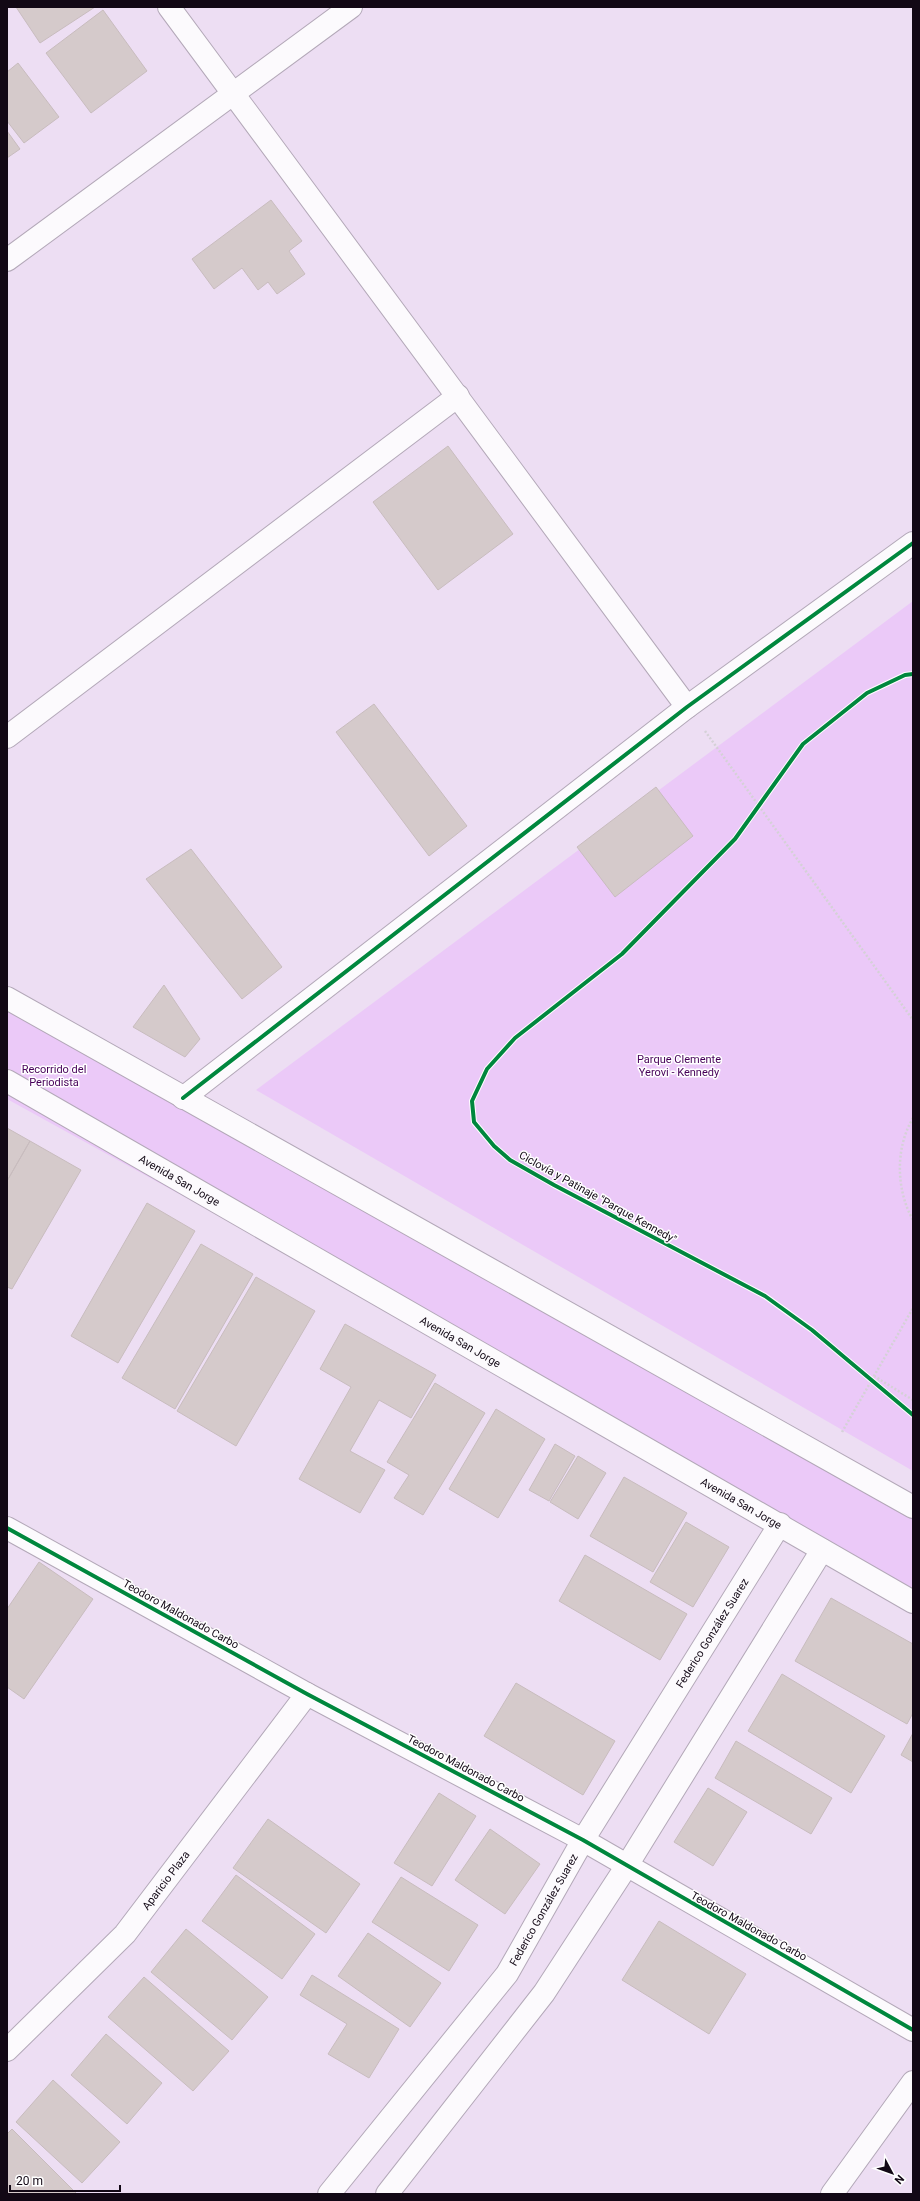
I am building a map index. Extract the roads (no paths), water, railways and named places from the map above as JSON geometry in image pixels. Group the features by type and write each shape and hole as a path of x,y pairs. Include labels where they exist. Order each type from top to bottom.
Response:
{"street":[{"path":"169,7 687,707"},
{"path":"7,260 351,7"},
{"path":"7,737 458,396"},
{"path":"183,1098 687,707 913,543"},
{"path":"7,998 913,1507"},
{"name":"Avenida San Jorge","path":"7,1081 780,1524 913,1602"},
{"name":"Federico González Suarez","path":"329,2194 506,1974 583,1840 780,1524"},
{"name":"Teodoro Maldonado Carbo","path":"7,1528 307,1694 583,1840 626,1867 913,2030"},
{"path":"387,2194 544,1994 626,1867 822,1550"},
{"name":"Aparicio Plaza","path":"7,2050 125,1934 307,1694"},
{"path":"832,2194 913,2082"}],"park label":[{"name":"Parque Clemente Yerovi - Kennedy","path":"679,1065"},
{"name":"Recorrido del Periodista","path":"54,1075"}]}
